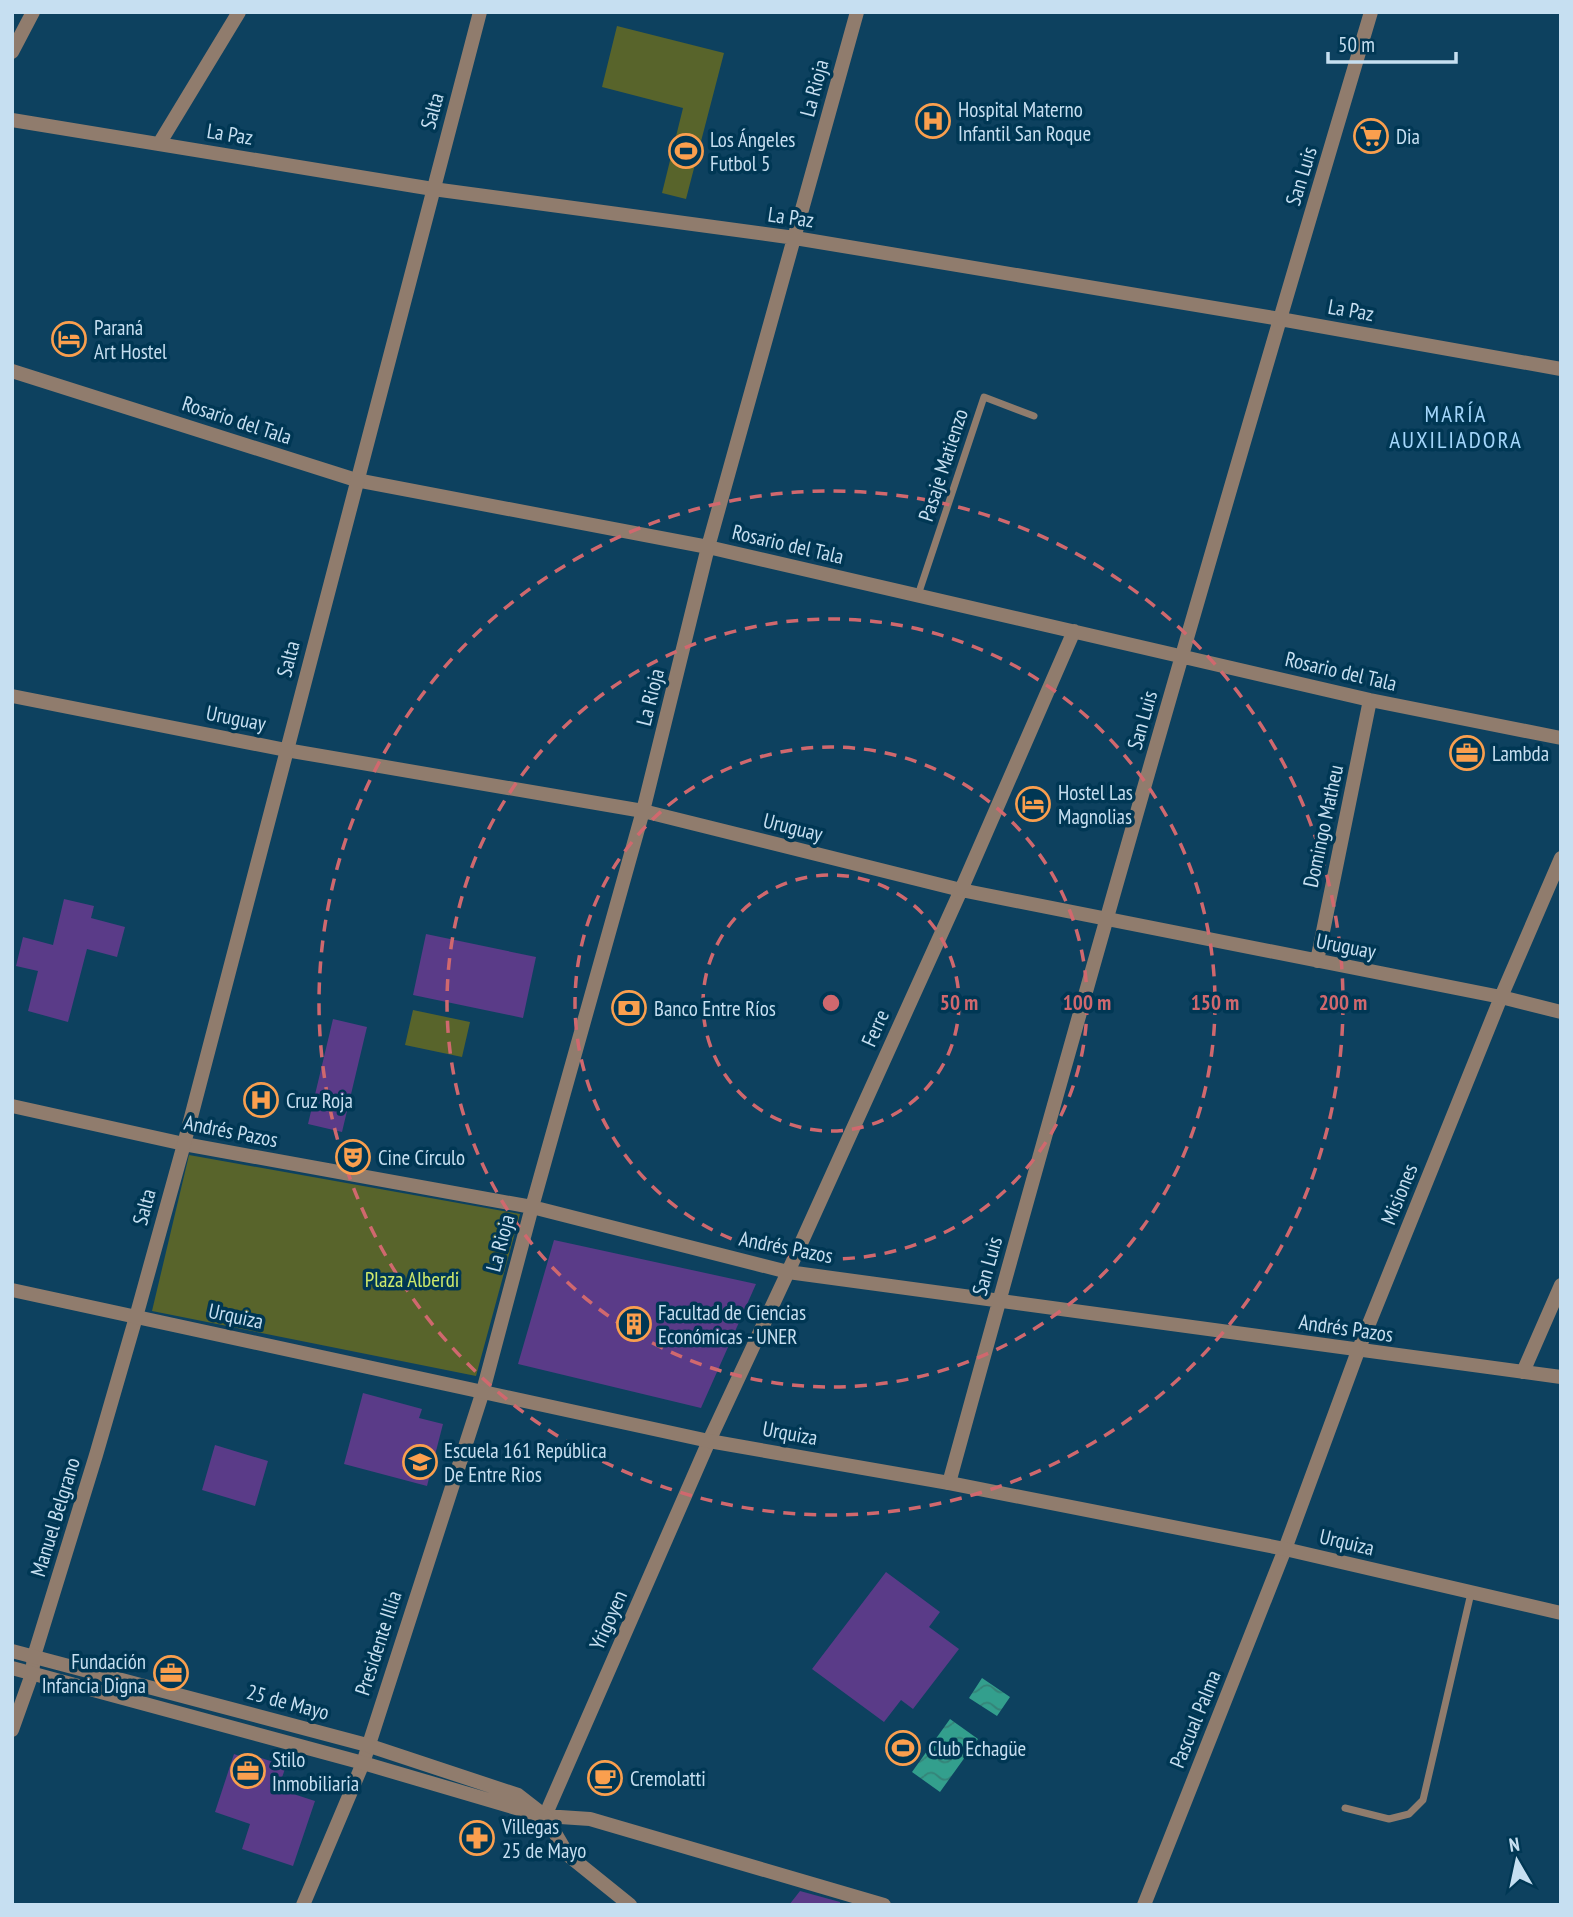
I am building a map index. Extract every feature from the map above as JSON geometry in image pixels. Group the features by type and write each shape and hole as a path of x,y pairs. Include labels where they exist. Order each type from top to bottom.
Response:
{"street":[{"path":"12,52 33,12"},
{"path":"159,144 239,12"},
{"name":"Salta","path":"136,1317 184,1144 480,12"},
{"name":"La Rioja","path":"482,1391 643,811 708,547 856,12"},
{"name":"San Luis","path":"950,1483 1182,656 1371,12"},
{"name":"La Paz","path":"12,120 433,188 794,238 1561,369"},
{"name":"Rosario del Tala","path":"12,371 356,480 708,547 1370,700 1561,738"},
{"name":"Ferre","path":"709,1441 961,890 1074,631"},
{"name":"Uruguay","path":"12,696 286,750 643,811 961,890 1561,1012"},
{"name":"Domingo Matheu","path":"1317,961 1370,700"},
{"name":"Misiones","path":"1285,1549 1358,1351 1561,858"},
{"name":"Andrés Pazos","path":"12,1106 184,1144 532,1207 788,1272 1561,1377"},
{"path":"1522,1372 1561,1285"},
{"name":"Urquiza","path":"12,1290 709,1441 950,1483 1285,1549 1561,1614"},
{"name":"Manuel Belgrano","path":"12,1730 32,1674 34,1656 136,1317"},
{"name":"Presidente Illia","path":"303,1905 363,1763 482,1391"},
{"name":"Yrigoyen","path":"545,1816 709,1441"},
{"name":"Pascual Palma","path":"1144,1905 1285,1549"},
{"name":"25 de Mayo","path":"12,1651 367,1745 518,1794 545,1816"},
{"name":"25 de Mayo","path":"12,1668 363,1763 545,1816 590,1819 884,1905"},
{"path":"545,1816 568,1856 630,1905"}],"lane":[{"name":"Pasaje Matienzo","path":"918,595 984,397 1034,416"},
{"path":"1345,1808 1389,1819 1409,1814 1423,1800 1471,1593"}],"green space":[{"name":"Los Ángeles Futbol 5","path":"617,26 724,53 686,199 662,193 683,108 602,87"},
{"path":"413,1010 470,1022 462,1057 405,1045"},
{"name":"Plaza Alberdi","path":"189,1155 520,1214 476,1376 152,1311"}],"water":[{"path":"982,1678 1010,1697 997,1716 969,1698"},
{"path":"950,1719 978,1739 940,1792 912,1772"}],"building":[{"path":"64,899 94,906 91,918 125,927 117,957 87,949 68,1022 28,1011 38,971 16,966 23,937 53,945"},
{"path":"426,934 536,957 523,1018 413,995"},
{"path":"333,1019 367,1027 342,1132 308,1124"},
{"name":"Facultad de Ciencias Económicas - UNER","path":"554,1240 756,1284 701,1408 518,1364"},
{"path":"363,1393 422,1409 419,1418 443,1424 427,1486 344,1464"},
{"path":"215,1445 268,1461 255,1506 202,1490"},
{"path":"886,1572 940,1612 929,1627 959,1649 913,1709 901,1700 884,1722 812,1669"},
{"path":"234,1754 257,1762 258,1757 286,1766 278,1789 315,1801 293,1866 242,1849 250,1824 215,1812"},
{"path":"800,1891 840,1902 840,1905 789,1905"}],"place":[{"name":"Hospital Materno Infantil San Roque","path":"933,121"},
{"name":"Dia","path":"1371,136"},
{"name":"Los Ángeles Futbol 5","path":"686,151"},
{"name":"Paraná Art Hostel","path":"69,339"},
{"name":"Lambda","path":"1467,753"},
{"name":"Hostel Las Magnolias","path":"1033,804"},
{"name":"Banco Entre Ríos","path":"629,1008"},
{"name":"Cruz Roja","path":"261,1100"},
{"name":"Cine Círculo","path":"353,1157"},
{"name":"Facultad de Ciencias Económicas - UNER","path":"634,1324"},
{"name":"Escuela 161 República De Entre Rios","path":"420,1462"},
{"name":"Fundación Infancia Digna","path":"171,1673"},
{"name":"Club Echagüe","path":"903,1748"},
{"name":"Stilo Inmobiliaria","path":"248,1771"},
{"name":"Cremolatti","path":"605,1778"},
{"name":"Villegas 25 de Mayo","path":"477,1838"}],"district":[{"name":"MARÍA AUXILIADORA","path":"1456,426"}]}
